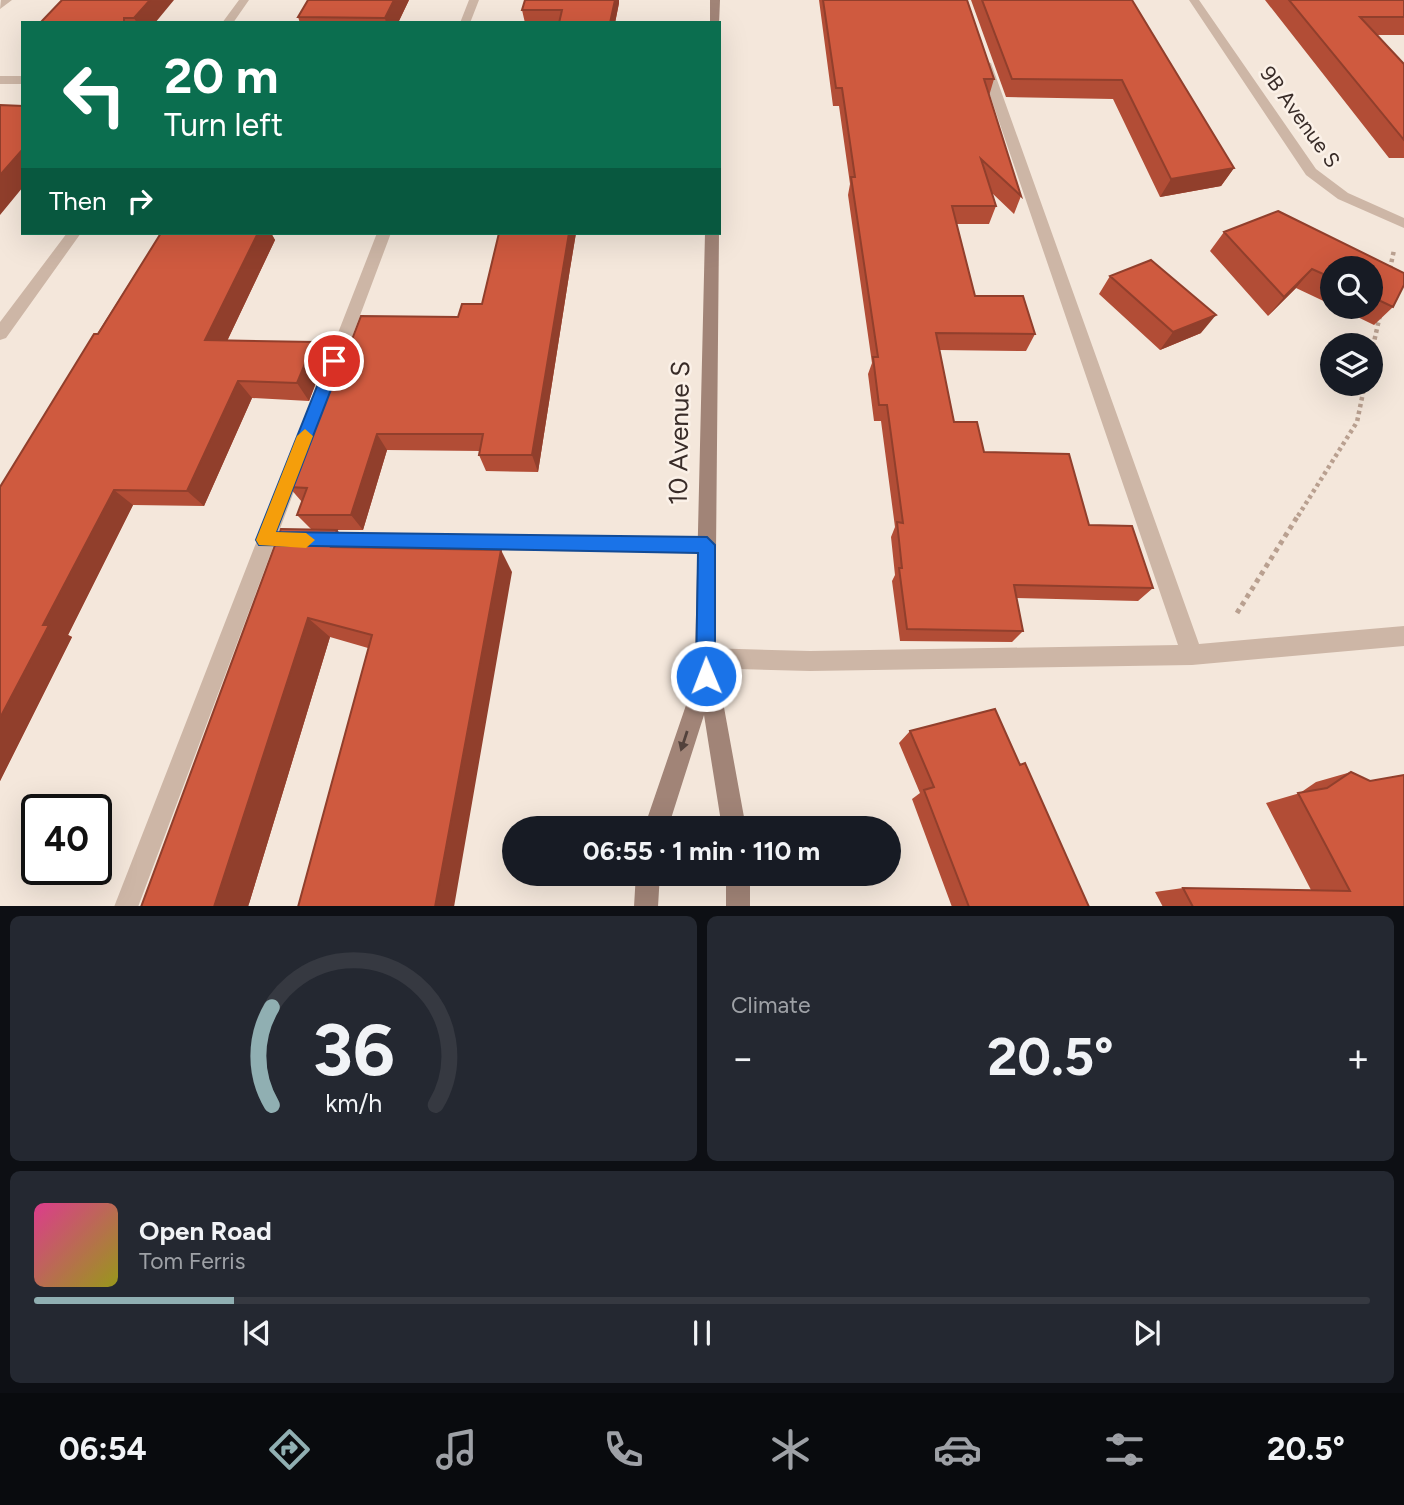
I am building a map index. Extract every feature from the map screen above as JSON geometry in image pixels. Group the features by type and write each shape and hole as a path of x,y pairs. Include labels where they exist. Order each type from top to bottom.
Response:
{"street":[{"path":"0,6 7,0"},
{"path":"228,21 244,0"},
{"path":"466,21 474,0"},
{"path":"715,0 715,21"},
{"name":"9B Avenue S","path":"1194,0 1311,172 1343,197 1402,222"},
{"path":"981,52 1202,654"},
{"path":"0,80 21,80"},
{"path":"0,334 73,235"},
{"path":"126,906 383,235"},
{"name":"10 Avenue S","path":"712,235 705,667 732,816"},
{"path":"265,540 707,545"},
{"path":"705,667 810,661 1202,654 1404,636"},
{"name":"10 Avenue S","path":"660,816 705,667"},
{"path":"646,906 648,886"},
{"path":"738,886 738,906"}],"path":[{"path":"1390,272 1402,222"},
{"path":"1202,654 1357,422 1362,396"}],"building":[{"path":"62,0 150,0 134,18 124,18 124,21 42,21"},
{"path":"308,0 394,0 385,18 298,17"},
{"path":"525,0 615,0 610,21 559,21 562,10 522,10"},
{"path":"823,0 967,0 994,79 984,79 1021,196 981,159 996,206 952,206 975,296 1023,296 1035,334 936,333 954,422 977,422 984,452 1069,454 1089,525 1132,526 1153,588 1014,585 1023,631 907,629 899,568 902,568 897,522 903,523 887,405 879,405 873,357 878,357 851,177 855,177 842,88 836,88"},
{"path":"982,0 1132,0 1234,168 1171,179 1122,80 1012,79"},
{"path":"1289,0 1404,0 1404,17 1360,17 1404,64 1404,140"},
{"path":"0,105 21,106 21,151 0,175"},
{"path":"1278,211 1369,256 1320,256 1320,273 1312,269 1284,297 1224,232"},
{"path":"160,235 257,235 205,340 314,342 297,383 238,381 187,491 114,490 43,625 49,625 0,718 0,487 94,334 98,334"},
{"path":"499,235 569,235 532,455 479,455 483,434 377,434 351,515 297,515 307,488 289,487 328,384 319,384 336,342 351,342 361,316 458,317 462,304 482,304"},
{"path":"1151,260 1216,315 1173,332 1110,276"},
{"path":"1383,263 1404,273 1404,285 1393,307 1383,302"},
{"path":"281,529 337,530 331,547 501,550 435,906 298,906 372,635 308,618 214,906 141,906"},
{"path":"995,709 1020,765 1025,763 1089,906 969,906 924,790 934,787 910,731"},
{"path":"1351,772 1370,781 1404,775 1404,906 1192,906 1183,888 1350,891 1298,793 1327,788"}],"slow traffic":[{"path":"305,436 265,540 306,540"}],"route":[{"path":"334,361 265,540 707,545 706,676"}]}
